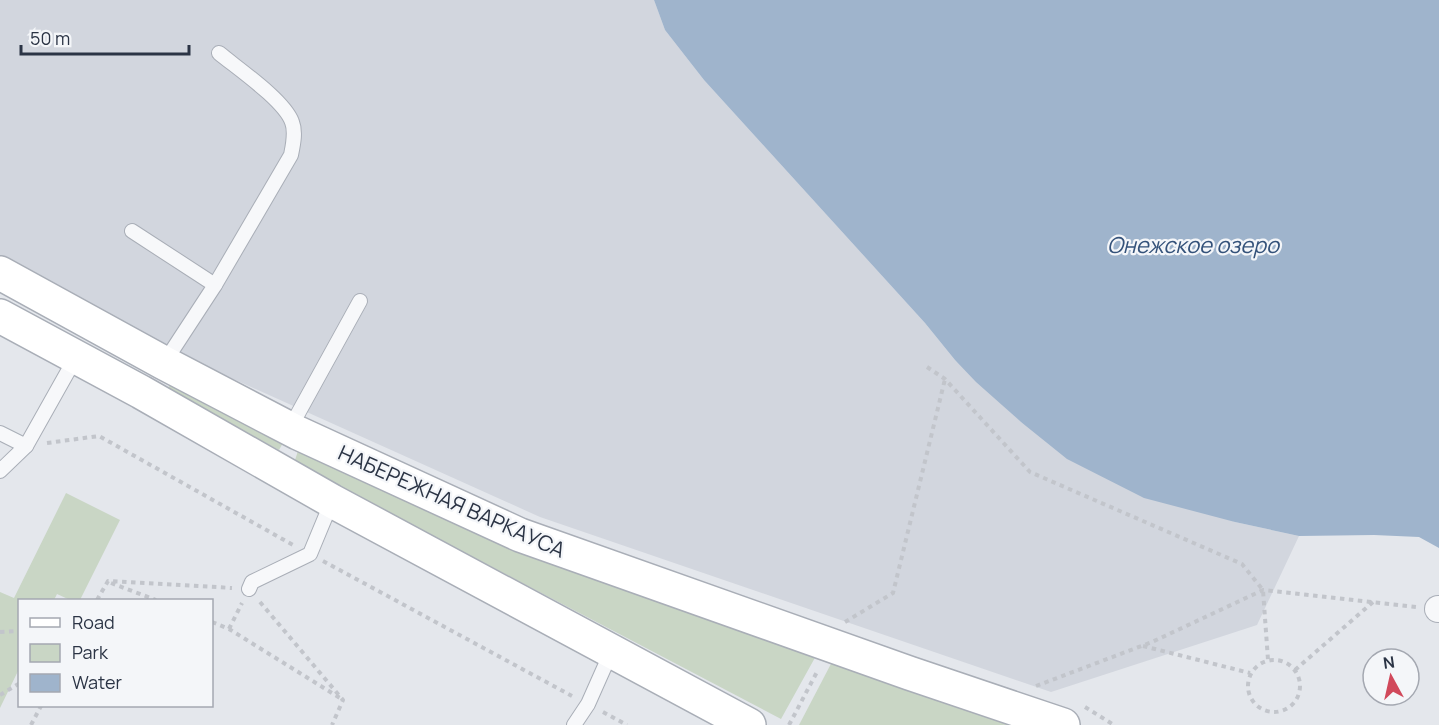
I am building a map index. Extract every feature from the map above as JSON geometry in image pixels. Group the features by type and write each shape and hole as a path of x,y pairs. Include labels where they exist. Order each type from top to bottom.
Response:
{"main road":[{"name":"НАБЕРЕЖНАЯ ВАРКАУСА","path":"0,273 294,431 520,535 1063,725"},
{"path":"0,316 141,392 332,501 749,725"},
{"path":"141,392 164,363"},
{"path":"277,469 294,431"}],"lane":[{"path":"164,363 215,285 291,155 294,137 292,121 283,108 219,53"},
{"path":"132,231 215,285"},
{"path":"294,431 360,301"},
{"path":"0,471 26,446 76,357"},
{"path":"0,433 26,446"},
{"path":"249,589 252,582 310,554 332,501"},
{"path":"574,725 588,704 612,650"}],"path":[{"path":"927,367 945,379 1030,472 1242,564 1263,590 1268,660"},
{"path":"789,725 841,625 893,592 945,379"},
{"path":"26,446 99,436 310,554 627,725"},
{"path":"108,581 249,589 343,700"},
{"path":"98,599 108,581"},
{"path":"108,581 153,599"},
{"path":"229,629 249,589"},
{"path":"1027,690 1142,646 1263,590 1439,609"},
{"path":"1295,670 1373,602"},
{"path":"213,622 229,629 343,700"},
{"path":"0,632 18,631"},
{"path":"1142,646 1250,673"},
{"path":"1268,660 1283,661 1295,670 1301,683 1299,697 1290,708 1276,713 1262,711 1251,701 1247,687 1250,673 1258,664 1268,660"},
{"path":"0,695 18,684"},
{"path":"332,725 343,700"},
{"path":"31,725 40,707"}],"shaded area":[{"path":"0,0 654,0 665,30 704,80 925,323 955,360 1021,422 1235,522 1299,536 1257,625 1051,692 540,517 149,341 0,257"}],"green space":[{"path":"173,383 284,441 279,450 165,390"},
{"path":"298,451 352,475 817,654 781,719 294,463"},
{"path":"66,493 120,520 80,599 68,599 57,594 54,599 18,599 18,671 0,708 0,592 14,598"},
{"path":"833,660 1017,725 799,725"}],"water":[{"name":"Онежское озеро","path":"654,0 1439,0 1439,548 1419,537 1299,536 1235,522 1144,498 1067,459 1021,422 955,360 925,323 704,80 665,30"}]}
